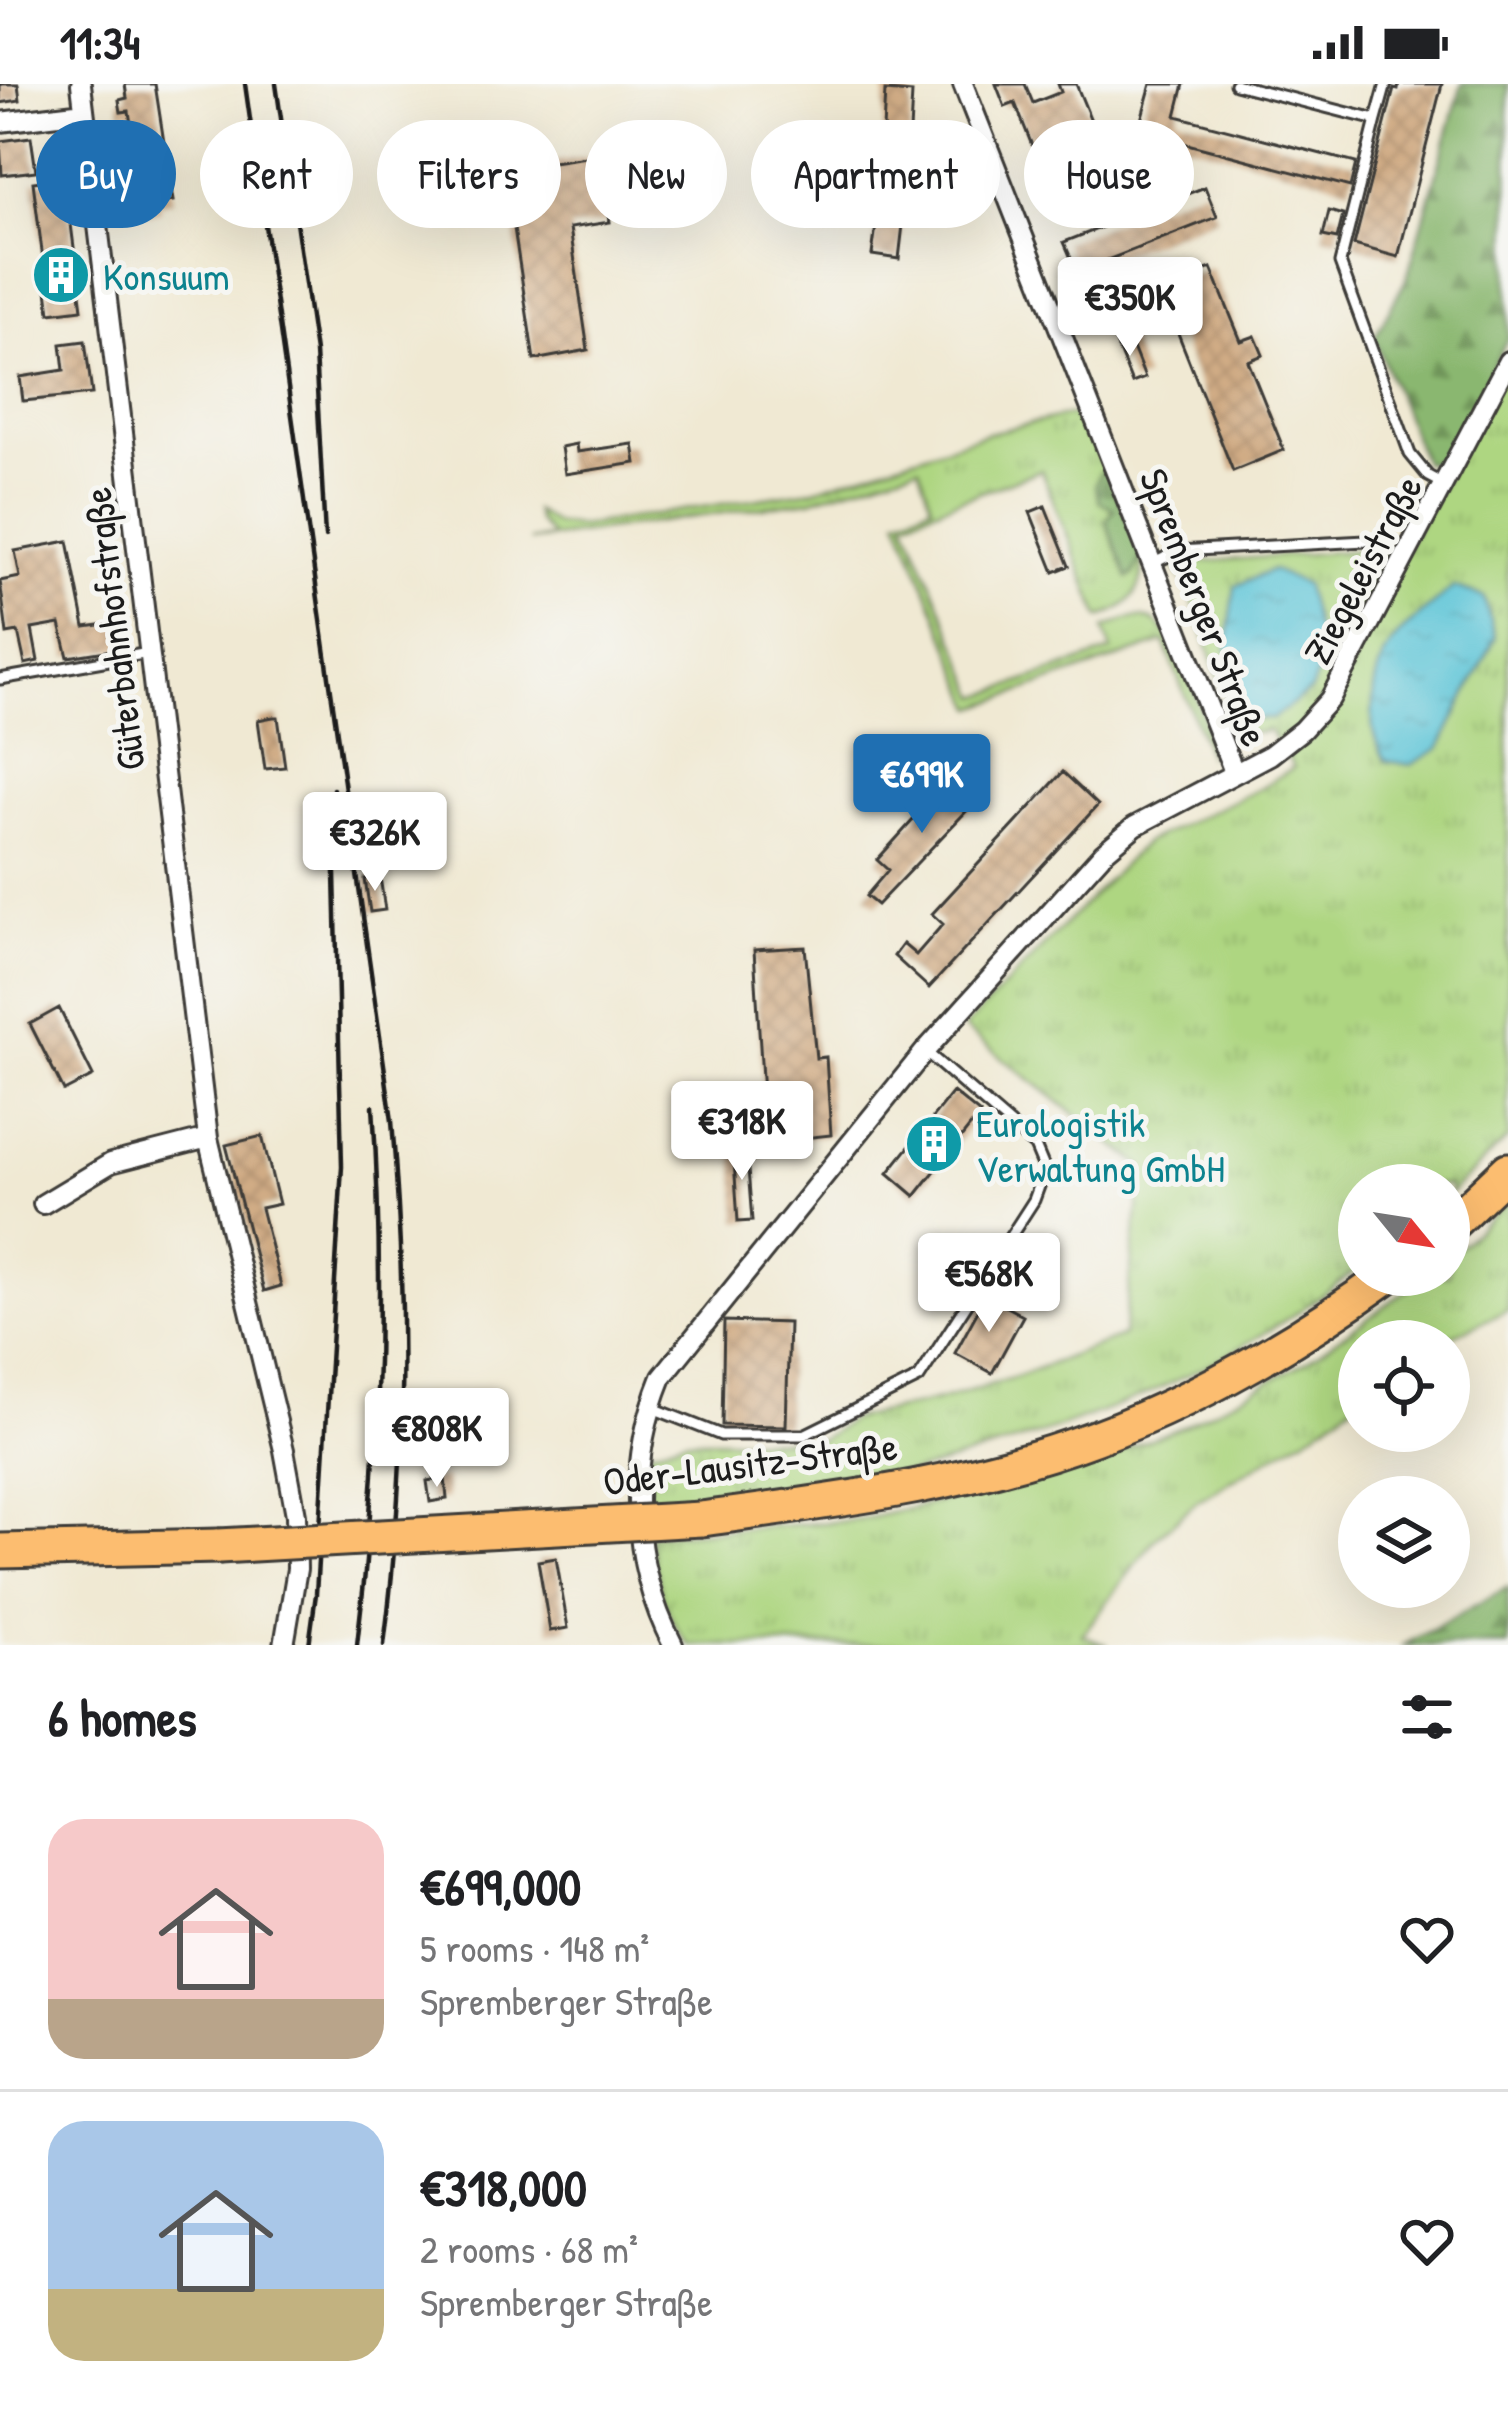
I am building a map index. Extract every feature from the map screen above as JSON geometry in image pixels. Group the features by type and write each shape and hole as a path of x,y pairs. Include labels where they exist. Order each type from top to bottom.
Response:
{"highway":[{"path":"1470,1206 1508,1170"},
{"name":"Oder-Lausitz-Straße","path":"0,1551 220,1546 701,1519 864,1497 1003,1466 1159,1412 1280,1349 1358,1296"}],"street":[{"name":"Güterbahnhofstraße","path":"81,84 208,1138 296,1515 297,1569 284,1645"},
{"name":"Spremberger Straße","path":"673,1645 656,1612 643,1568 640,1522 639,1462 650,1407 662,1377 925,1051 1103,853 1135,826 1234,772 963,84"},
{"path":"0,122 84,112"},
{"name":"Ziegeleistraße","path":"1234,772 1270,755 1330,699 1508,361"},
{"path":"43,1204 111,1163 208,1138"}],"lane":[{"path":"1235,84 1263,87 1376,120"},
{"path":"1385,84 1340,263 1410,454 1428,476 1444,485"},
{"path":"1154,563 1178,551 1366,541"},
{"path":"0,679 149,652"},
{"path":"650,1407 722,1436 804,1435 919,1378 1034,1200 1045,1170 1032,1144 925,1051"}],"green space":[{"path":"1462,84 1508,84 1508,337 1447,461 1424,463 1374,338 1407,278"},
{"path":"1508,363 1508,1138 1470,1174 1470,1164 1338,1164 1338,1284 1226,1356 1133,1400 1034,1436 877,1481 792,1493 647,1502 649,1451 685,1439 820,1440 852,1419 1016,1377 1123,1336 1143,1167 964,1028 1144,843 1259,789 1294,767 1269,730 1249,732 1233,719 1188,588 1173,564 1373,549 1395,567"},
{"path":"1070,415 1097,440 1105,465 1108,504 1114,509 1111,515 1136,564 1142,556 1138,588 1120,608 1100,618 1041,470 905,520 979,697 1112,651 1104,629 1145,618 1161,627 1179,655 1211,740 1208,754 1164,642 975,708 898,518 932,505 919,466 810,500 529,541 552,537 535,511 556,524 582,526 812,490 988,433"},
{"path":"1100,472 1108,473 1142,556 1128,578 1106,522 1114,509 1099,501 1095,486"},
{"path":"1508,1201 1508,1310 1470,1327 1470,1320 1365,1320 1399,1296 1470,1296 1470,1236"},
{"path":"1338,1339 1338,1414 1197,1501 1153,1541 1082,1635 1108,1645 689,1645 667,1607 650,1535 860,1520 1072,1471 1186,1425 1305,1362"},
{"path":"1508,1587 1508,1645 1404,1645"}],"water":[{"path":"1273,570 1305,585 1323,659 1311,690 1272,719 1254,719 1237,709 1227,646 1235,586"},
{"path":"1453,587 1484,597 1495,638 1440,748 1411,765 1386,761 1372,725 1382,662 1399,635"}],"building":[{"path":"0,84 18,84 20,100 0,103"},
{"path":"125,84 155,84 161,120 130,120 129,111 121,112 119,100 127,98"},
{"path":"996,84 1025,84 1033,103 1061,92 1058,84 1076,84 1091,120 1024,120 1024,126 1015,103 1005,107"},
{"path":"1151,84 1184,84 1176,116 1191,120 1141,120"},
{"path":"1399,84 1442,84 1398,257 1354,245"},
{"path":"885,91 912,93 911,120 884,120"},
{"path":"1194,121 1356,163 1350,187 1194,146"},
{"path":"31,137 36,171 2,175 0,141"},
{"path":"585,157 585,226 570,228 588,350 534,360 514,228 561,228 561,161"},
{"path":"1205,187 1217,217 1194,226 1194,191"},
{"path":"1329,211 1343,215 1337,239 1323,236"},
{"name":"Konsuum","path":"39,228 71,228 82,309 50,313"},
{"path":"876,228 903,228 899,259 872,255"},
{"path":"1100,228 1189,228 1077,272 1064,242"},
{"path":"1211,268 1241,341 1255,336 1263,355 1248,361 1284,450 1233,471 1160,288"},
{"path":"1128,335 1145,378 1132,383 1115,341"},
{"path":"85,341 92,394 23,401 20,377 64,370 61,344"},
{"path":"576,444 577,452 633,444 636,463 565,474 561,447"},
{"path":"1045,506 1069,566 1054,572 1030,512"},
{"path":"68,541 85,627 121,622 125,648 68,657 60,624 32,629 38,661 25,664 18,632 7,634 0,581 20,577 15,551"},
{"path":"278,717 285,767 265,769 258,720"},
{"path":"1063,772 1098,805 929,988 894,956 903,944 916,955 943,924 932,914"},
{"path":"952,777 977,800 877,905 866,896 888,870 877,860"},
{"path":"380,877 385,910 370,912 365,879"},
{"path":"805,947 816,1058 826,1057 831,1135 766,1142 754,950"},
{"path":"59,1008 93,1076 64,1091 30,1024"},
{"name":"Eurologistik Verwaltung GmbH","path":"953,1092 980,1114 915,1196 888,1173"},
{"path":"262,1136 279,1204 261,1208 281,1286 264,1291 226,1145"},
{"path":"746,1143 752,1221 738,1222 733,1144"},
{"path":"986,1296 1023,1316 992,1373 955,1353"},
{"path":"724,1321 789,1323 786,1426 722,1425"},
{"path":"445,1478 447,1499 430,1502 427,1481"},
{"path":"556,1558 568,1628 550,1631 538,1561"}],"railway":[{"path":"245,84 392,1121 402,1383 397,1513 384,1645"},
{"path":"276,84 315,352 325,537"},
{"path":"309,1645 342,1166 333,789"},
{"path":"357,1645 378,1376 373,1106"}],"place":[{"name":"Konsuum","path":"61,275"},
{"name":"Eurologistik Verwaltung GmbH","path":"934,1144"}]}
